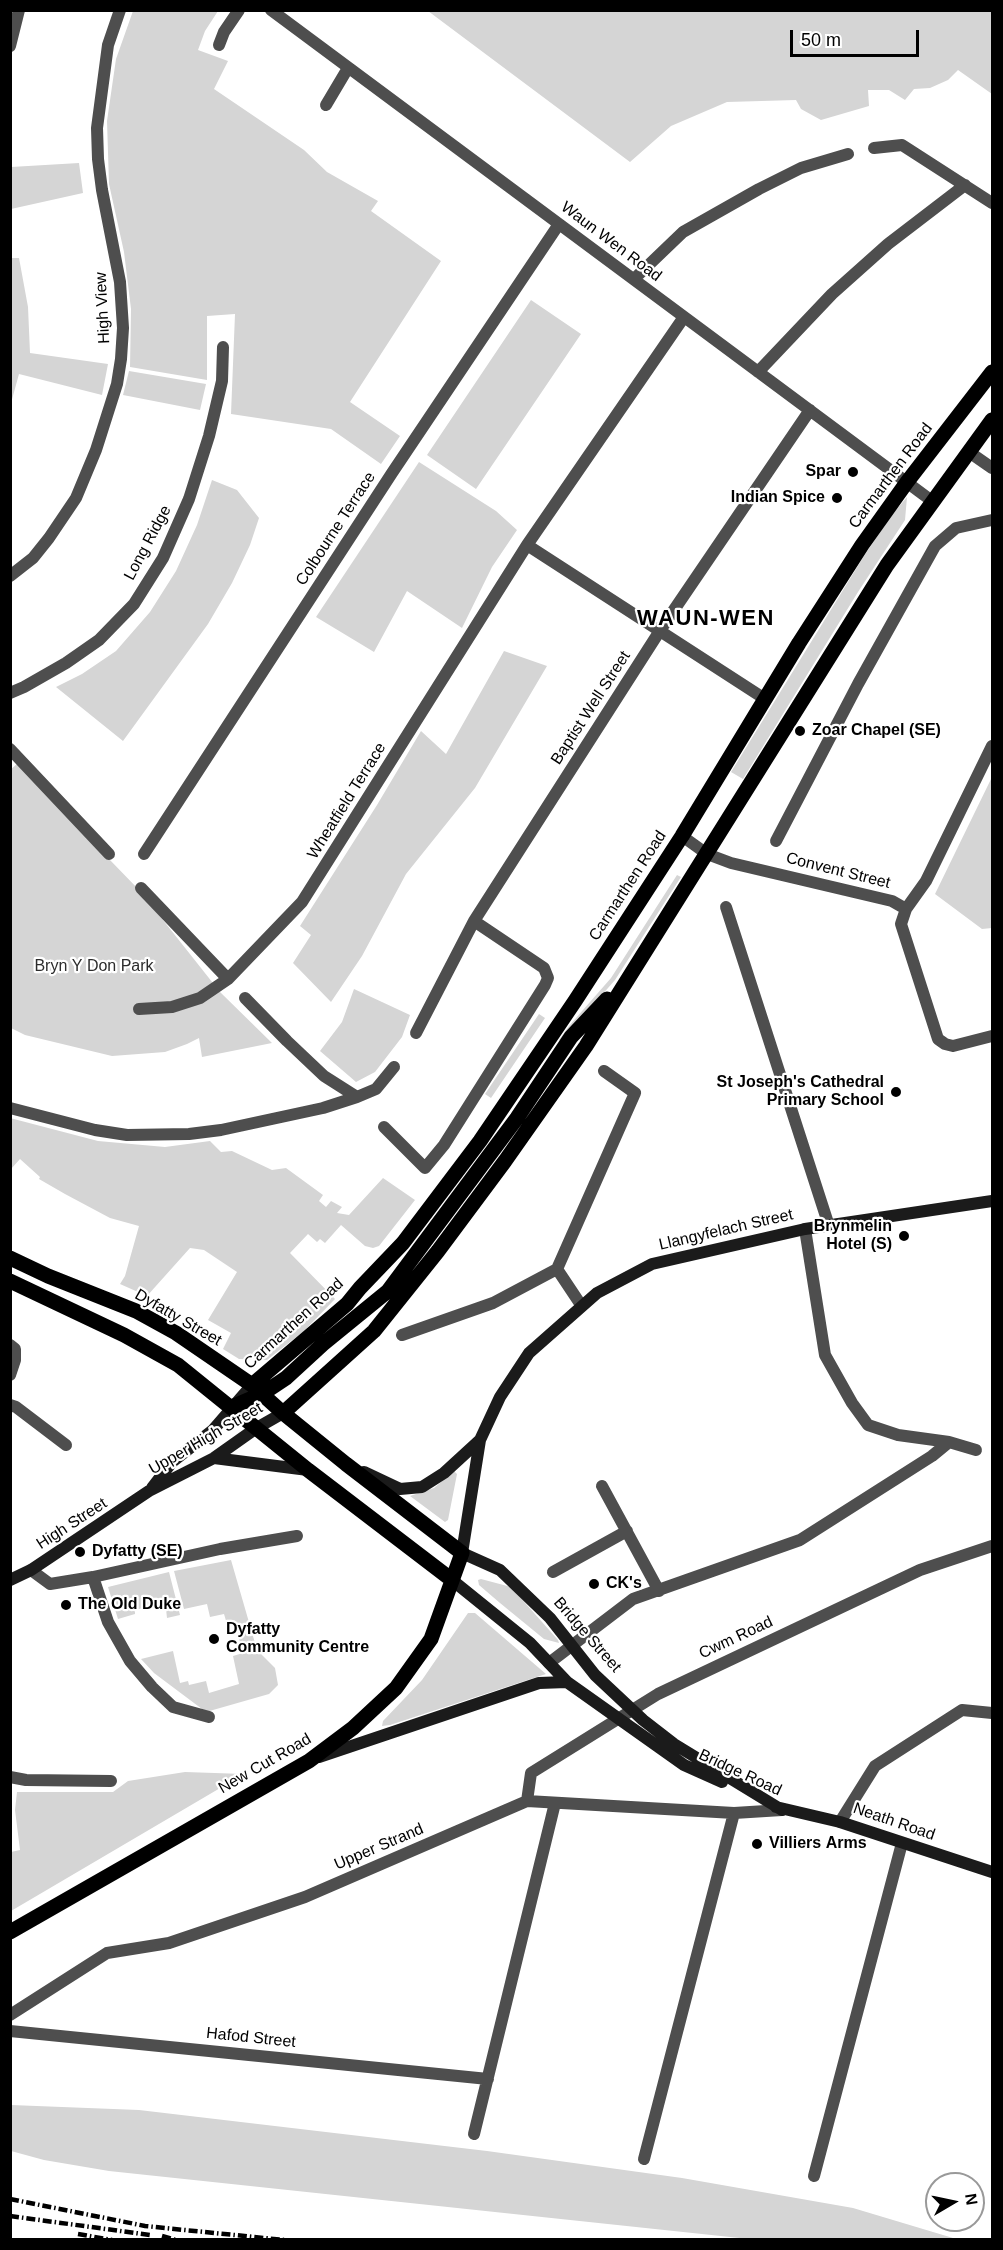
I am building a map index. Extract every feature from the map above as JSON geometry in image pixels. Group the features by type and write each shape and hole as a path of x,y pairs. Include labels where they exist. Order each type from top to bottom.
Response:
{"main road":[{"name":"Carmarthen Road","path":"257,1390 347,1304 403,1243 493,1122 682,836 862,545 906,482 993,372"},
{"path":"283,1413 374,1331 438,1251 505,1161 586,1046 887,565 993,420"},
{"path":"232,1407 257,1390 286,1378 323,1344 388,1291 517,1118 572,1038 628,976"},
{"name":"Llangyfelach Street","path":"462,1553 480,1440 500,1397 529,1353 581,1305 620,1280 652,1264 805,1229 993,1201"},
{"name":"Dyfatty Street","path":"10,1258 48,1276 136,1311 176,1334 257,1390 283,1413"},
{"path":"10,1281 124,1335 178,1365 232,1407 255,1429 452,1580 530,1643 567,1682"},
{"name":"Upper High Street","path":"150,1491 172,1462 213,1430 232,1407"},
{"name":"Upper High Street","path":"150,1491 214,1458 255,1429 283,1413"},
{"name":"Bridge Street","path":"283,1413 462,1553 500,1570 550,1618 595,1675 643,1720 681,1750 782,1810"},
{"path":"346,1464 400,1489 422,1487 444,1473 480,1440"},
{"path":"214,1458 308,1470"},
{"name":"High Street","path":"10,1580 31,1570 150,1491"},
{"name":"New Cut Road","path":"10,1932 309,1761 353,1728 376,1708 401,1681 431,1639 462,1553"},
{"path":"309,1761 539,1683 567,1682"},
{"name":"Bridge Road","path":"567,1682 684,1765 782,1810"},
{"name":"Neath Road","path":"782,1810 840,1822 993,1872"}],"street":[{"path":"10,46 19,10"},
{"name":"High View","path":"10,576 33,558 76,498 96,450 118,376 123,328 120,282 101,180 97,128 108,45 120,10"},
{"path":"219,45 224,32 239,10"},
{"name":"Waun Wen Road","path":"271,10 932,501"},
{"path":"326,105 348,68"},
{"path":"874,148 902,145 993,203"},
{"path":"634,279 683,232 801,168 848,154"},
{"path":"758,372 840,287 888,244 965,184"},
{"name":"Colbourne Terrace","path":"144,854 392,473 559,224"},
{"name":"Wheatfield Terrace","path":"139,1009 172,1007 200,998 228,979 302,902 527,544 684,317"},
{"name":"Long Ridge","path":"10,693 66,663 99,639 134,603 163,558 189,499 209,436 222,381 223,347"},
{"name":"Baptist Well Street","path":"416,1033 474,921 661,629 810,410"},
{"path":"969,452 993,468"},
{"path":"776,841 858,684 935,546 956,528 993,520"},
{"path":"527,544 661,629 765,699"},
{"path":"993,746 926,882 906,909 901,924 938,1040 953,1046 993,1036"},
{"path":"10,749 110,854"},
{"name":"Convent Street","path":"682,836 707,854 731,863 892,901 906,909"},
{"path":"141,888 228,979"},
{"path":"726,907 829,1226"},
{"path":"384,1127 425,1168 444,1145 513,1039 548,978 544,968 538,963 474,921"},
{"path":"245,998 324,1076 357,1097"},
{"path":"10,1108 95,1130 127,1135 158,1136 221,1130 323,1108 357,1097 376,1089 393,1067"},
{"path":"402,1335 493,1303 557,1269 635,1093 604,1071"},
{"path":"805,1229 825,1355 852,1403 868,1425 898,1435 949,1442 976,1450"},
{"path":"557,1269 581,1305"},
{"path":"10,1344 15,1349 15,1360 10,1375"},
{"path":"10,1405 66,1444"},
{"path":"549,1663 633,1599 800,1540 932,1456 949,1442"},
{"path":"602,1486 659,1590"},
{"path":"553,1572 627,1531"},
{"path":"31,1570 50,1584 93,1577 220,1549 297,1536"},
{"name":"Cwm Road","path":"527,1801 531,1773 658,1694 920,1570 993,1545"},
{"path":"93,1577 108,1622 130,1661 152,1688 173,1707 209,1717"},
{"path":"840,1822 876,1766 962,1710 993,1713"},
{"path":"10,1777 26,1780 111,1781"},
{"name":"Upper Strand","path":"10,2015 107,1953 169,1943 305,1897 527,1801 734,1813 782,1810"},
{"path":"474,2134 555,1803"},
{"path":"644,2159 734,1813"},
{"path":"814,2176 902,1843"},
{"name":"Hafod Street","path":"10,2031 488,2079"}],"green space":[{"path":"133,11 218,11 205,31 198,50 228,61 214,89 304,150 327,172 378,201 371,211 441,261 350,402 400,436 381,464 331,429 231,414 235,314 207,316 207,380 130,367 131,309 124,252 109,184 107,121 116,59"},
{"path":"428,11 992,11 992,94 958,70 948,80 930,88 914,89 905,100 889,90 868,90 869,106 821,120 801,109 796,100 727,102 671,126 630,162"},
{"path":"79,163 83,193 11,209 11,167"},
{"path":"11,258 19,258 28,307 30,353 108,364 102,395 19,374 11,403"},
{"path":"531,300 581,334 476,489 427,455"},
{"path":"129,371 206,384 200,410 123,395"},
{"path":"419,462 496,511 517,530 492,567 462,628 407,591 374,652 316,617"},
{"path":"212,480 237,490 259,518 250,545 232,583 208,624 123,741 56,687 82,674 116,651 150,612 176,571 197,525"},
{"path":"907,497 905,520 743,779 731,772 864,556"},
{"path":"504,651 547,666 475,788 406,874 362,956 331,1002 293,963 311,935 300,926 421,731 446,754"},
{"name":"Bryn Y Don Park","path":"17,764 140,891 220,992 272,1043 202,1057 199,1038 165,1052 112,1056 25,1035 11,1028 10,770"},
{"path":"992,777 992,928 982,929 935,894"},
{"path":"677,875 681,877 615,980 573,1028 563,1043 559,1040 611,978"},
{"path":"354,989 410,1015 402,1037 375,1072 356,1082 320,1051 342,1022"},
{"path":"539,1014 545,1018 491,1098 485,1094"},
{"path":"10,1118 98,1141 165,1147 210,1141 221,1152 232,1151 272,1170 286,1168 323,1195 319,1201 326,1207 331,1201 342,1207 337,1213 349,1215 383,1178 415,1200 379,1246 373,1248 365,1246 341,1225 325,1243 320,1239 317,1242 308,1234 290,1253 335,1299 304,1331 267,1360 239,1359 223,1349 231,1333 208,1320 237,1272 204,1250 190,1248 147,1296 120,1284 125,1276 139,1226 110,1218 65,1194 39,1179 40,1177 20,1159 11,1169"},
{"path":"454,1471 457,1474 448,1520 445,1522 410,1496 434,1488"},
{"path":"231,1560 257,1650 275,1668 278,1685 269,1694 206,1712 154,1673 141,1659 173,1651 180,1683 188,1681 189,1685 206,1681 209,1693 239,1684 233,1656 243,1653 235,1624 227,1624 224,1614 210,1617 207,1604 184,1609 174,1571"},
{"path":"169,1572 180,1615 167,1618 166,1609 169,1609 167,1602 135,1610 135,1614 118,1619 108,1587"},
{"path":"478,1580 511,1587 559,1643 544,1639 500,1603 479,1585"},
{"path":"468,1613 475,1613 546,1674 382,1726 383,1721 422,1680"},
{"path":"185,1772 244,1774 11,1911 11,1852 20,1850 15,1810 17,1792 113,1792 128,1781"},
{"path":"11,2105 139,2110 487,2151 682,2178 853,2208 925,2230 925,2232 953,2238 749,2239 109,2171 44,2160 11,2151"}],"railway":[{"path":"10,2199 145,2226 284,2240"},
{"path":"10,2216 150,2235"},
{"path":"78,2234 112,2240"},
{"path":"162,2236 176,2240"}],"place":[{"name":"Spar","path":"853,472"},
{"name":"Indian Spice","path":"837,498"},
{"name":"Zoar Chapel (SE)","path":"800,731"},
{"name":"St Joseph's Cathedral Primary School","path":"896,1092"},
{"name":"Brynmelin Hotel (S)","path":"904,1236"},
{"name":"Dyfatty (SE)","path":"80,1552"},
{"name":"CK's","path":"594,1584"},
{"name":"The Old Duke","path":"66,1605"},
{"name":"Dyfatty Community Centre","path":"214,1639"},
{"name":"Villiers Arms","path":"757,1844"}],"district":[{"name":"WAUN-WEN","path":"706,619"}]}
